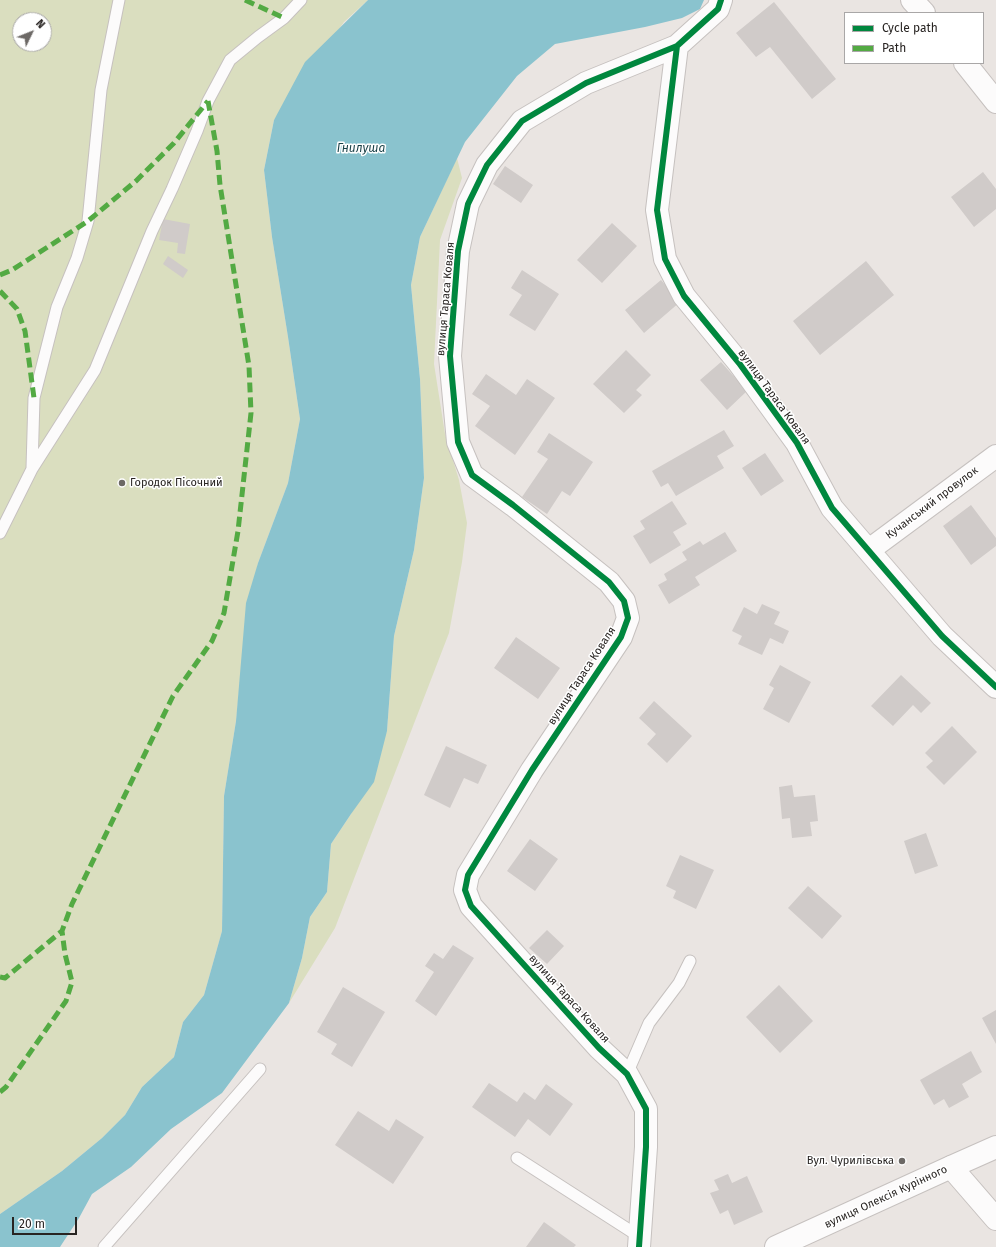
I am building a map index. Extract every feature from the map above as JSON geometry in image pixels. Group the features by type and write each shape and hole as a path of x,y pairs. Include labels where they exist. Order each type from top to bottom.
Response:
{"street":[{"name":"вулиця Тараса Коваля","path":"639,1242 646,1147 646,1109 627,1074 599,1048 472,906 465,890 468,875 532,770 621,637 628,618 624,601 609,582 472,474 458,442 450,356 458,251 468,204 487,165 522,121 586,83 677,46 718,9 721,0"},
{"path":"912,0 923,12"},
{"name":"вулиця Тараса Коваля","path":"677,46 657,210 665,259 684,296 739,363 797,443 832,508 942,636 996,687"},
{"path":"966,64 996,102"},
{"name":"Кучанський провулок","path":"869,550 996,456"},
{"name":"вулиця Олексія Курінного","path":"776,1247 996,1147"},
{"path":"951,1167 996,1219"}],"lane":[{"path":"32,469 34,398 58,307 77,258 88,220 101,90 119,0"},
{"path":"0,533 32,469 95,370 152,231 172,189 208,102 230,60 284,18 302,0"},
{"path":"627,1074 649,1022 678,983 690,961"},
{"path":"104,1247 260,1069"},
{"path":"517,1158 639,1242"}],"green space":[{"path":"0,0 368,0 344,22 274,120 264,170 272,237 300,419 288,483 258,563 242,663 236,721 224,796 222,931 204,995 183,1022 174,1057 142,1087 125,1115 102,1138 62,1171 0,1214"},
{"path":"457,158 462,178 440,240 434,364 445,434 459,480 467,523 462,562 449,633 335,928 289,1003 302,958 310,917 327,892 331,844 351,814 387,731 394,636 414,550 424,478 420,379 411,285 420,237"}],"water":[{"name":"Гнилуша","path":"368,0 704,0 700,9 682,18 645,27 555,44 517,76 465,142 420,237 411,285 420,379 424,478 414,550 394,636 387,731 374,782 331,844 327,892 310,917 302,958 289,1003 222,1093 171,1129 131,1167 92,1194 79,1218 60,1247 0,1247 0,1214 62,1171 102,1138 125,1115 142,1087 174,1057 183,1022 204,995 222,931 224,796 236,721 246,603 258,563 288,483 300,419 272,237 264,170 274,120 305,62"}],"building":[{"path":"774,2 836,79 812,99 770,47 756,57 736,33"},
{"path":"505,166 533,185 521,203 493,184"},
{"path":"983,172 996,189 996,209 974,227 951,197"},
{"path":"163,219 190,224 185,254 177,253 178,243 159,240"},
{"path":"612,223 637,246 602,283 577,260"},
{"path":"168,256 188,270 183,278 163,264"},
{"path":"866,261 894,295 820,355 793,321"},
{"path":"522,270 559,294 535,331 509,315 522,295 511,288"},
{"path":"661,280 680,302 644,333 625,310"},
{"path":"626,350 651,375 636,390 642,395 624,413 593,384"},
{"path":"721,362 747,391 727,410 700,380"},
{"path":"486,374 516,395 527,379 555,398 515,455 475,426 490,406 472,394"},
{"path":"724,430 734,446 717,456 724,468 676,496 668,483 661,487 652,471"},
{"path":"549,433 593,462 570,496 562,491 547,514 522,497 548,459 537,452"},
{"path":"765,453 784,481 761,496 742,468"},
{"path":"672,501 687,524 673,532 681,545 650,564 633,536 645,529 640,521"},
{"path":"971,505 996,538 996,546 971,565 943,526"},
{"path":"725,532 737,551 695,577 700,585 669,604 658,585 667,580 664,574 687,560 682,552 700,541 703,545"},
{"path":"762,604 780,612 774,624 789,631 783,644 770,638 762,655 738,644 742,636 732,631 744,607 757,614"},
{"path":"516,637 560,668 538,699 494,668"},
{"path":"780,665 811,682 789,723 763,709 774,688 769,685"},
{"path":"901,675 931,703 921,713 913,705 893,726 871,706"},
{"path":"654,701 692,736 667,763 647,744 656,734 639,718"},
{"path":"952,726 977,752 944,785 926,767 933,761 925,753"},
{"path":"446,746 487,765 478,784 464,778 450,808 424,795"},
{"path":"792,785 794,797 815,795 818,821 810,822 812,836 792,838 790,818 782,819 779,787"},
{"path":"926,833 938,866 915,874 904,841"},
{"path":"530,839 558,859 535,891 507,871"},
{"path":"680,855 714,870 696,909 673,898 676,891 666,886"},
{"path":"808,886 842,916 822,939 788,908"},
{"path":"547,930 564,946 547,964 529,948"},
{"path":"453,945 474,958 436,1016 415,1001 434,972 425,966 434,953 443,959"},
{"path":"779,985 813,1021 780,1053 746,1017"},
{"path":"343,987 385,1012 352,1067 331,1054 337,1044 317,1032"},
{"path":"996,1010 996,1044 982,1018"},
{"path":"971,1051 982,1072 962,1084 969,1097 949,1108 944,1099 934,1105 920,1080"},
{"path":"489,1083 517,1102 524,1092 535,1100 546,1084 573,1104 550,1136 528,1119 515,1137 472,1107"},
{"path":"358,1111 389,1131 396,1119 424,1137 393,1184 335,1145"},
{"path":"728,1174 732,1183 747,1176 763,1212 734,1225 728,1210 720,1214 710,1193 719,1190 714,1180"},
{"path":"544,1222 576,1245 574,1247 526,1247"}],"marked path":[{"path":"245,0 284,18"},
{"path":"0,275 12,270 88,221 136,181 174,143 208,101"},
{"path":"0,1092 6,1087 66,1001 72,982 65,954 62,931 72,904 173,696 212,641 224,613 238,531 251,413 249,366 220,185 217,151 208,101"},
{"path":"0,291 17,309 25,331 34,398"},
{"path":"0,977 5,978 62,931"}],"cycle path":[{"path":"639,1247 646,1147 646,1109 627,1074 599,1048 471,906 465,890 468,875 532,770 621,637 628,618 624,601 609,582 513,505 472,475 458,442 450,356 458,251 468,204 487,165 522,121 586,83 677,46 718,9 721,0"},
{"path":"677,46 657,210 665,259 684,296 739,363 797,443 832,508 942,636 996,687"}],"place":[{"name":"Городок Пісочний","path":"122,483"},
{"name":"Вул. Чурилівська","path":"902,1161"}]}
